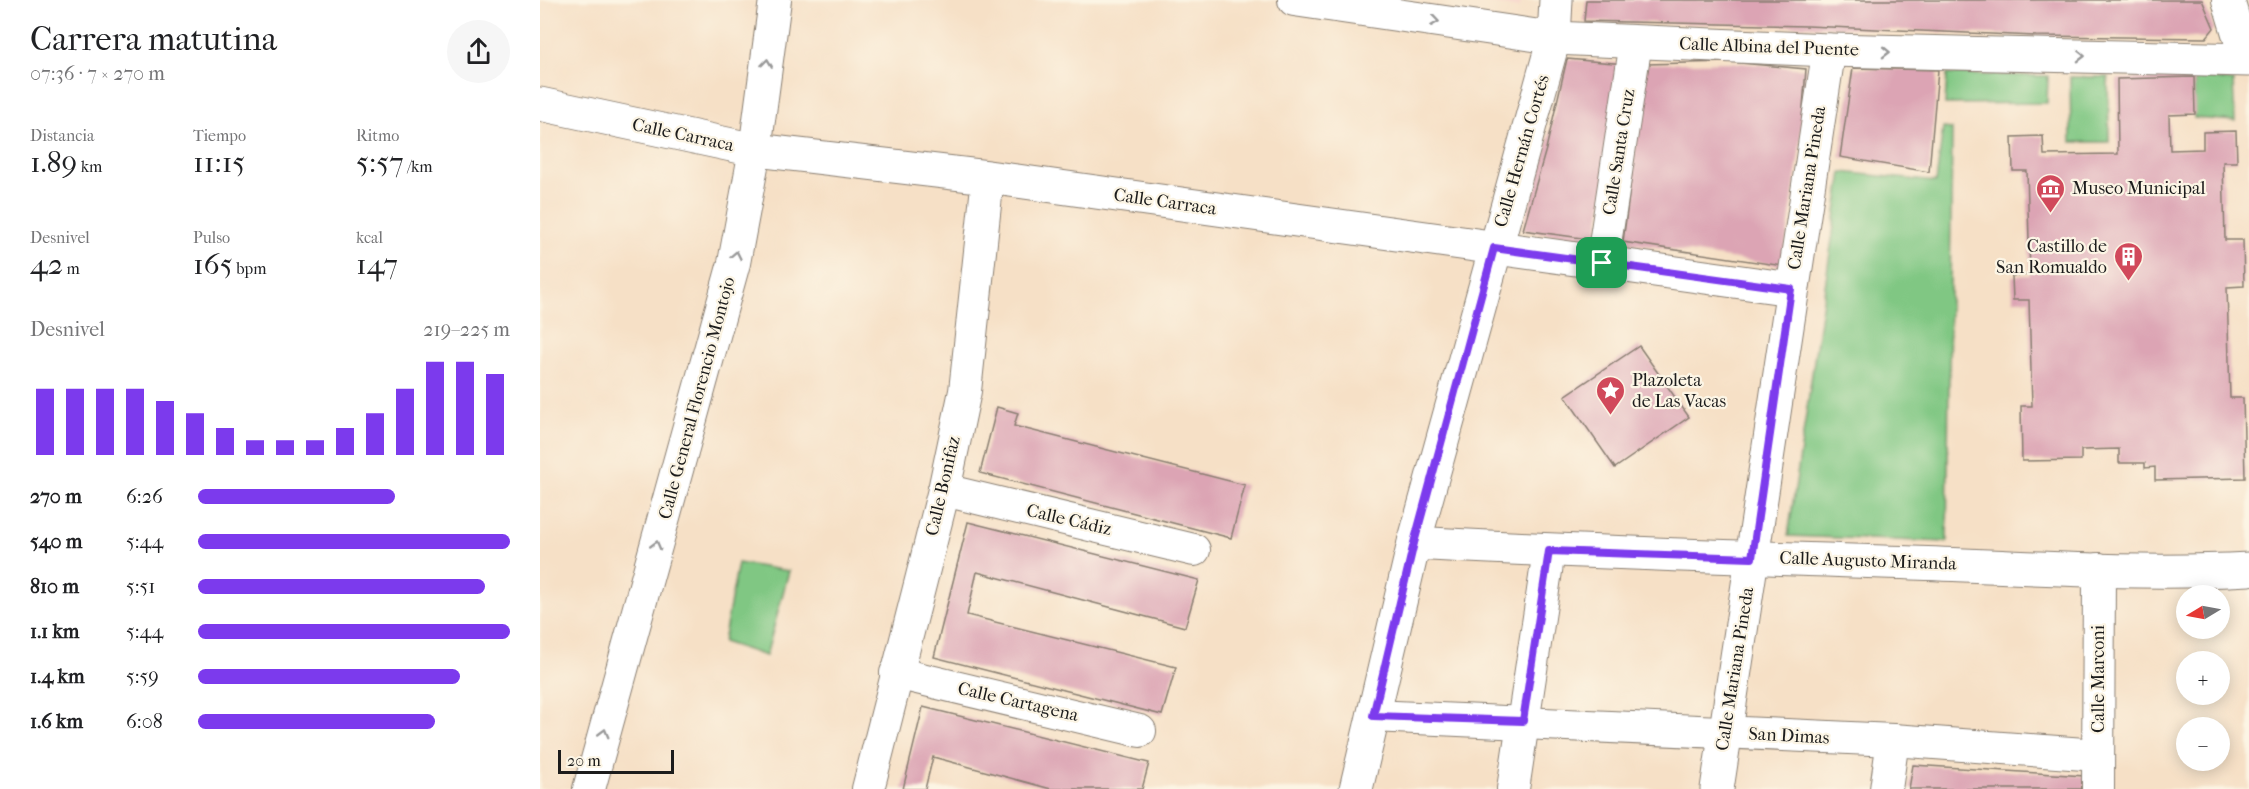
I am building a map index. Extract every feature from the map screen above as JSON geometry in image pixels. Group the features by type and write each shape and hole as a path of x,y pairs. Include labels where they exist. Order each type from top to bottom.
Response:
{"street":[{"name":"Calle General Florencio Montojo","path":"589,789 734,264 755,150 775,0"},
{"name":"Calle Albina del Puente","path":"1294,0 1554,38 1829,50 2248,60"},
{"name":"Calle Hernán Cortés","path":"1356,789 1414,543 1554,38 1556,0"},
{"path":"2228,0 2248,60"},
{"name":"Calle Santa Cruz","path":"1602,263 1636,42"},
{"name":"Calle Mariana Pineda","path":"1717,789 1829,50"},
{"name":"Calle Carraca","path":"540,104 755,150 988,177 1791,289"},
{"name":"Calle Bonifaz","path":"868,789 944,490 964,391 988,177"},
{"name":"Calle Cádiz","path":"944,490 1194,550"},
{"name":"Calle Augusto Miranda","path":"1414,543 1549,551 2099,569 2208,571 2249,569"},
{"path":"1513,789 1549,551"},
{"name":"Calle Marconi","path":"2098,789 2099,569"},
{"name":"Calle Cartagena","path":"896,673 1140,731"},
{"name":"San Dimas","path":"1373,716 1523,721 1893,740 2098,755"},
{"path":"1886,789 1893,740"}],"shaded area":[{"path":"1465,0 1521,0 1520,8"}],"green space":[{"path":"1947,74 2048,76 2047,103 1945,104"},
{"path":"2070,77 2108,77 2109,142 2071,142"},
{"path":"2194,77 2233,81 2235,121 2194,118"},
{"path":"1943,128 1952,129 1947,542 1788,536 1842,172 1936,182"},
{"path":"738,563 789,571 766,656 723,642"}],"building":[{"path":"1586,0 2202,0 2214,28 2206,38 2036,36 1807,26 1584,21"},
{"path":"1567,59 1625,64 1596,240 1523,230 1546,149"},
{"path":"1729,62 1806,69 1800,145 1783,266 1623,242 1646,64"},
{"path":"1853,68 1938,70 1929,172 1840,157"},
{"name":"Castillo de San Romualdo","path":"2194,77 2195,114 2169,115 2170,150 2203,149 2203,132 2236,131 2237,162 2223,162 2225,240 2243,240 2244,286 2227,287 2230,398 2243,398 2245,478 2155,480 2155,467 2145,468 2145,463 2119,463 2119,449 2081,450 2081,460 2022,461 2021,406 2032,406 2029,300 2013,300 2012,276 2030,275 2027,171 2013,171 2012,137 2043,136 2044,155 2118,154 2117,79"},
{"path":"1639,346 1689,417 1615,468 1565,396"},
{"path":"997,407 1018,413 1014,426 1245,485 1231,538 980,473"},
{"path":"968,522 1199,580 1185,627 977,572 967,615 1176,667 1162,715 934,657"},
{"path":"923,707 1149,763 1142,789 1051,789 933,757 925,789 903,789"},
{"path":"1913,765 2085,776 2085,789 1909,789"}],"place":[{"name":"Museo Municipal","path":"2051,214"},
{"name":"Castillo de San Romualdo","path":"2128,282"},
{"name":"Plazoleta de Las Vacas","path":"1611,416"}],"route":[{"path":"1494,248 1602,263 1791,289 1752,558 1549,551 1523,721 1373,716 1414,543 1494,248"}]}
